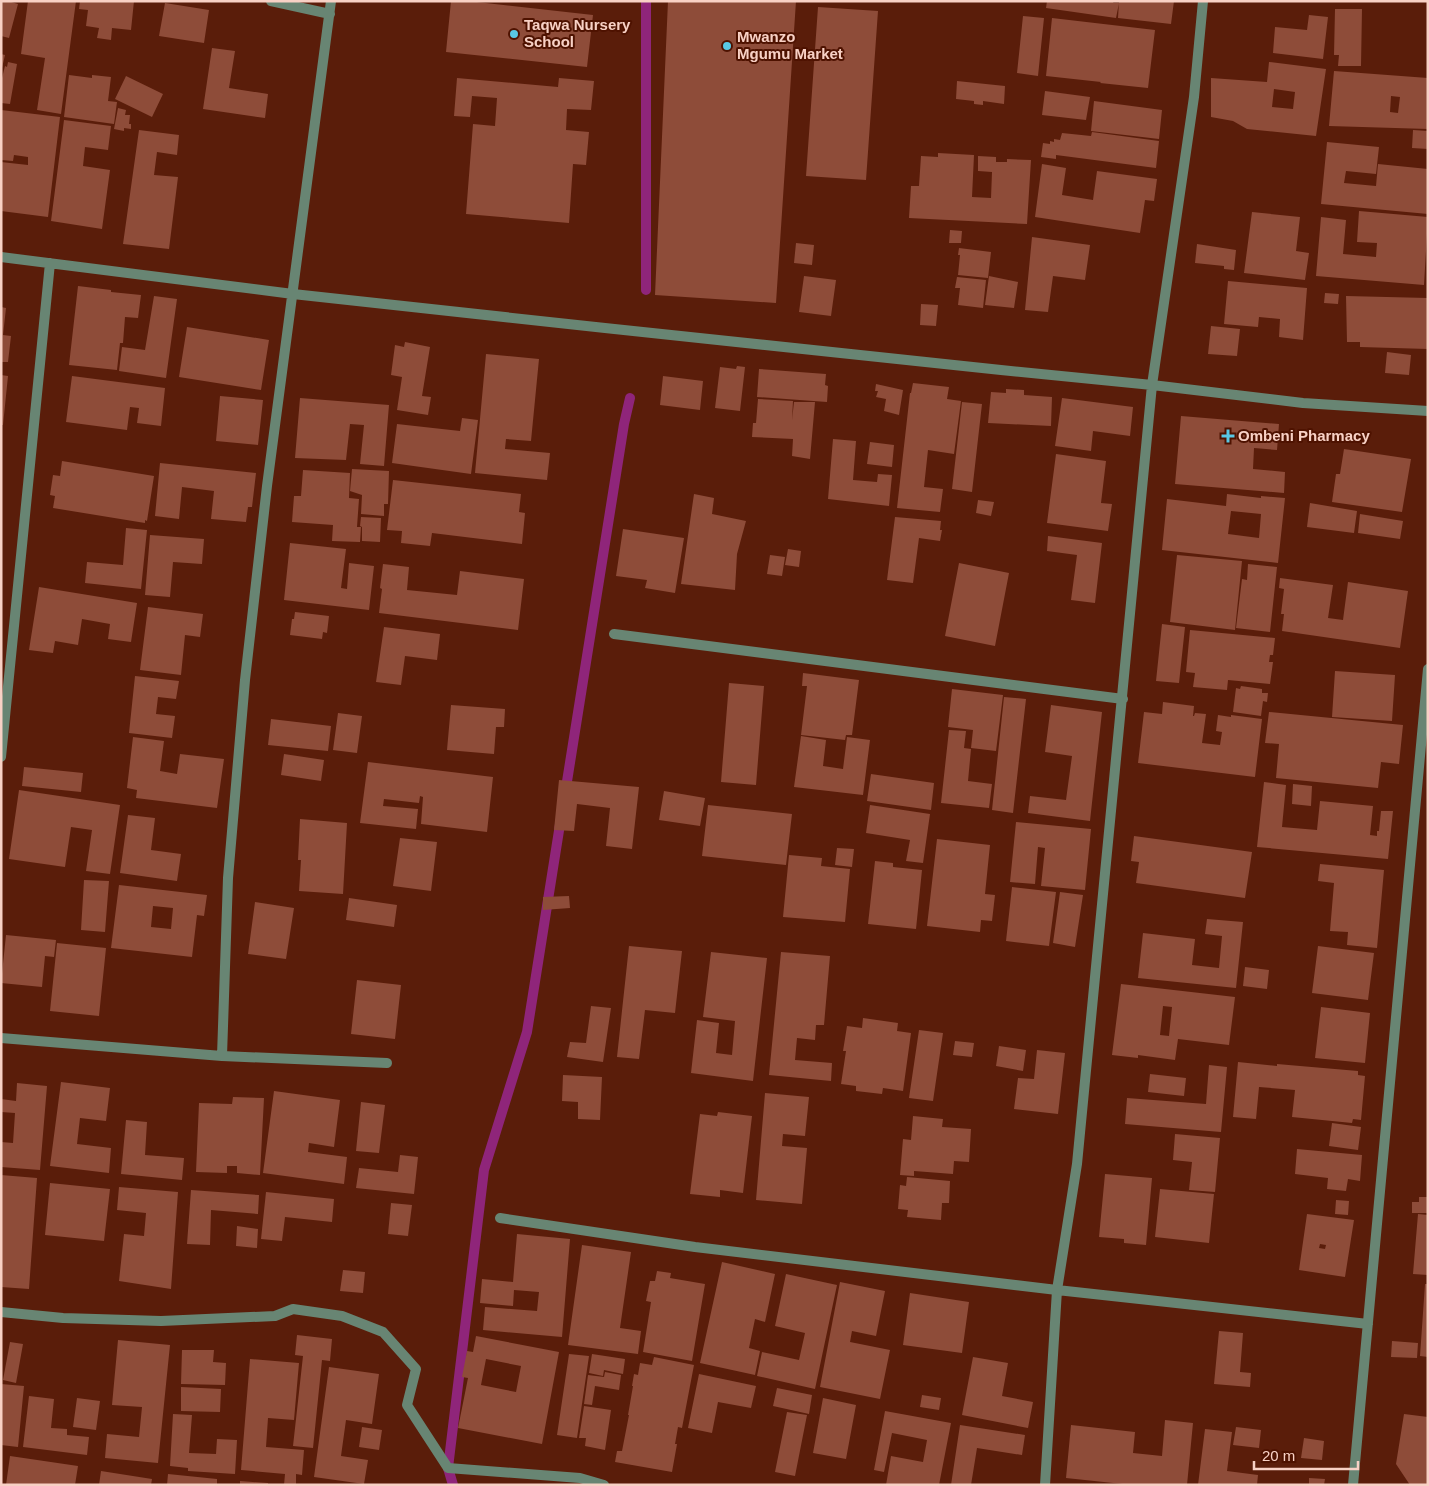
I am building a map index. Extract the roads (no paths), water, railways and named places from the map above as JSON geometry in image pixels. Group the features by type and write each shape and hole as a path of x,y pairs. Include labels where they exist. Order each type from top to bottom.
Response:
{"street":[{"path":"270,1 330,14"},
{"path":"222,1056 228,878 245,680 267,486 331,1"},
{"path":"1045,1485 1057,1290 1077,1164 1152,385 1194,97 1203,1"},
{"path":"1,257 293,294 1152,385 1303,403 1428,411"},
{"path":"1,757 50,263"},
{"path":"614,634 1123,699"},
{"path":"1353,1485 1428,669"},
{"path":"1,1038 222,1056 387,1063"},
{"path":"500,1218 695,1247 1057,1290 1368,1324"},
{"path":"1,1312 63,1318 161,1321 275,1316 293,1309 342,1316 383,1332 416,1369 408,1405 448,1468 580,1478 604,1485"}],"waterway":[{"path":"646,1 646,290"},
{"path":"565,794 624,424 630,398"},
{"path":"453,1485 448,1468 484,1170 527,1032 561,818"}],"place":[{"name":"Taqwa Nursery School","path":"514,34"},
{"name":"Mwanzo Mgumu Market","path":"727,46"},
{"name":"Ombeni Pharmacy","path":"1228,436"}]}
